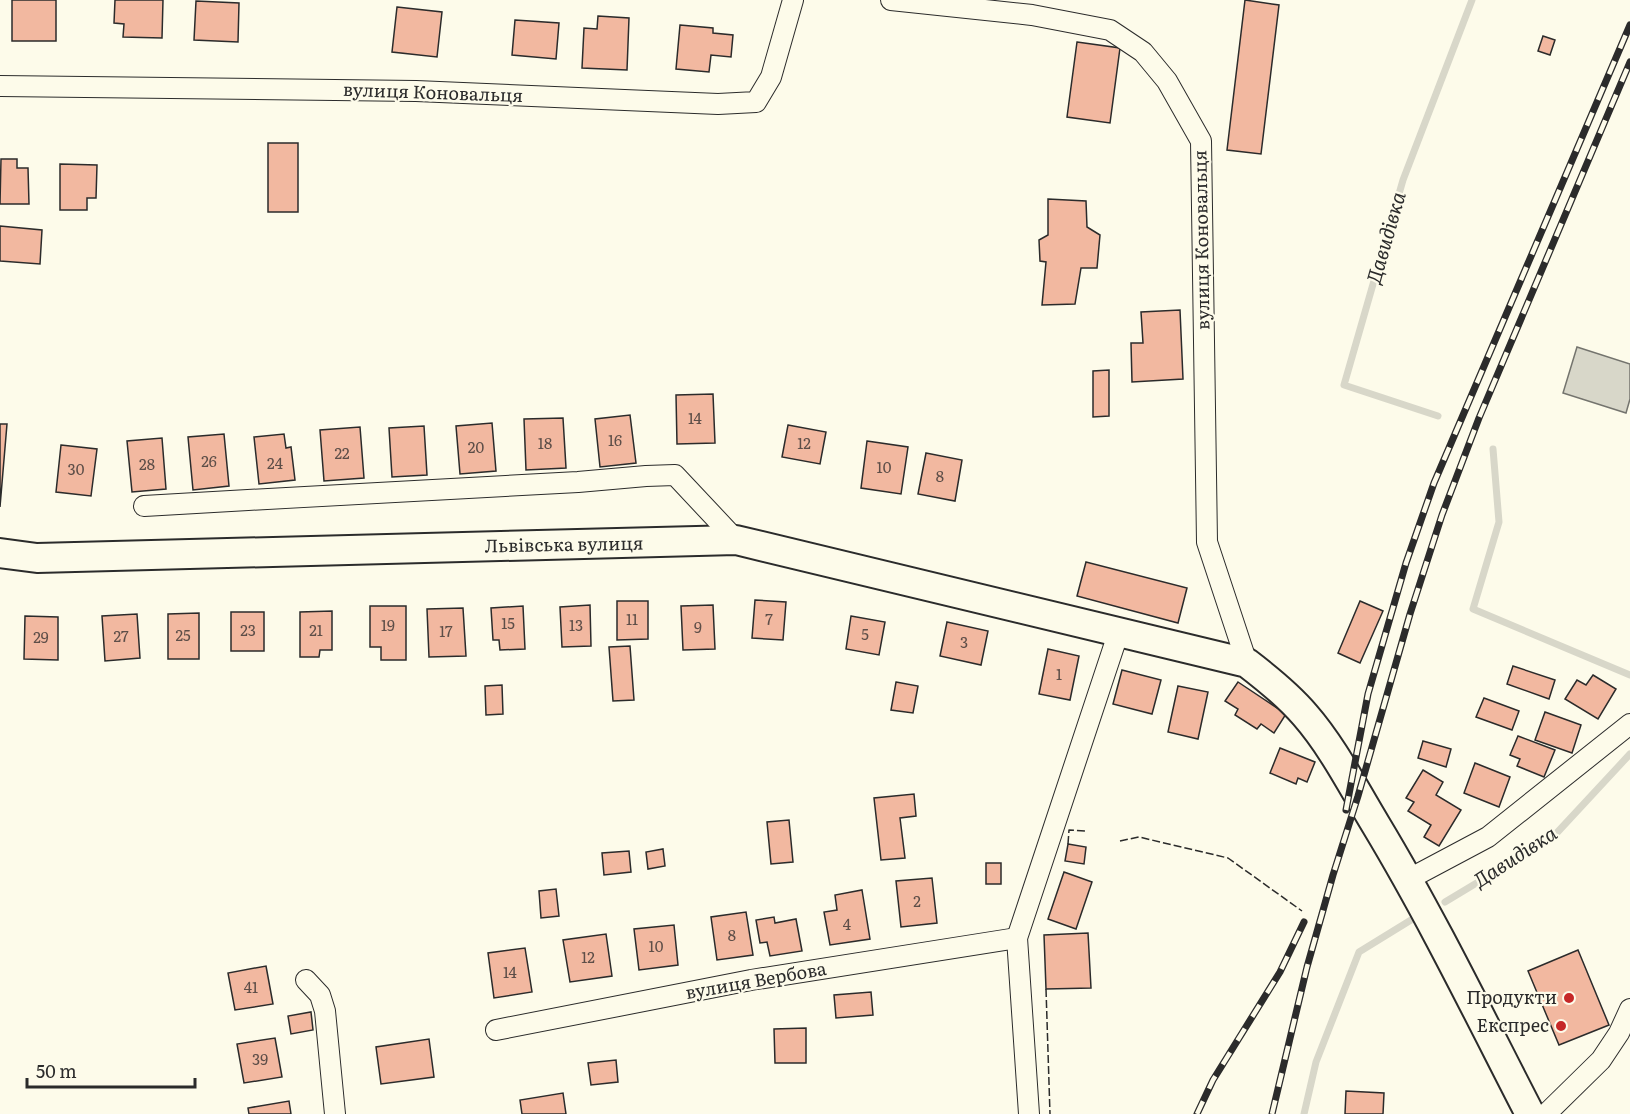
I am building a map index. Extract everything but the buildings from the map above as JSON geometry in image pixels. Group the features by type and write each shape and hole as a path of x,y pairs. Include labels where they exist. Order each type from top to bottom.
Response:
{"street":[{"name":"вулиця Коновальця","path":"0,86 416,90 718,104 756,102 771,77 793,0"},
{"name":"вулиця Коновальця","path":"891,0 1032,15 1110,30 1143,52 1167,81 1201,141 1207,543 1247,663"},
{"path":"144,507 675,475 736,540"},
{"name":"Львівська вулиця","path":"0,553 37,558 736,540 1247,663"},
{"path":"1029,1114 1017,938 1119,631"},
{"path":"1247,663 1284,693 1306,716 1344,769 1409,879 1530,1114"},
{"path":"1409,879 1488,837 1630,724"},
{"name":"вулиця Вербова","path":"496,1030 751,980 1017,938"},
{"path":"306,980 320,995 325,1011 335,1114"},
{"path":"1546,1114 1601,1060 1619,1033 1630,1009"}],"shaded area":[{"path":"1577,347 1630,364 1630,399 1626,413 1563,393"}],"waterway":[{"name":"Давидівка","path":"1438,416 1344,385 1403,180 1472,0"},
{"name":"Давидівка","path":"1493,449 1499,522 1473,609 1630,675"},
{"name":"Давидівка","path":"1445,902 1553,837 1630,754"},
{"name":"Давидівка","path":"1304,1114 1316,1062 1359,952 1411,920"}],"railway":[{"path":"1346,810 1368,694 1406,563 1434,483 1630,25"},
{"path":"1272,1114 1307,967 1333,875 1410,614 1442,515 1479,418 1630,62"},
{"path":"1197,1114 1213,1080 1280,972 1304,922"}],"fence":[{"path":"1068,844 1069,830 1087,831"},
{"path":"1120,841 1139,837 1228,858 1302,911"},
{"path":"1046,989 1050,1114"}],"place":[{"name":"Продукти","path":"1569,998"},
{"name":"Експрес","path":"1561,1026"}]}
